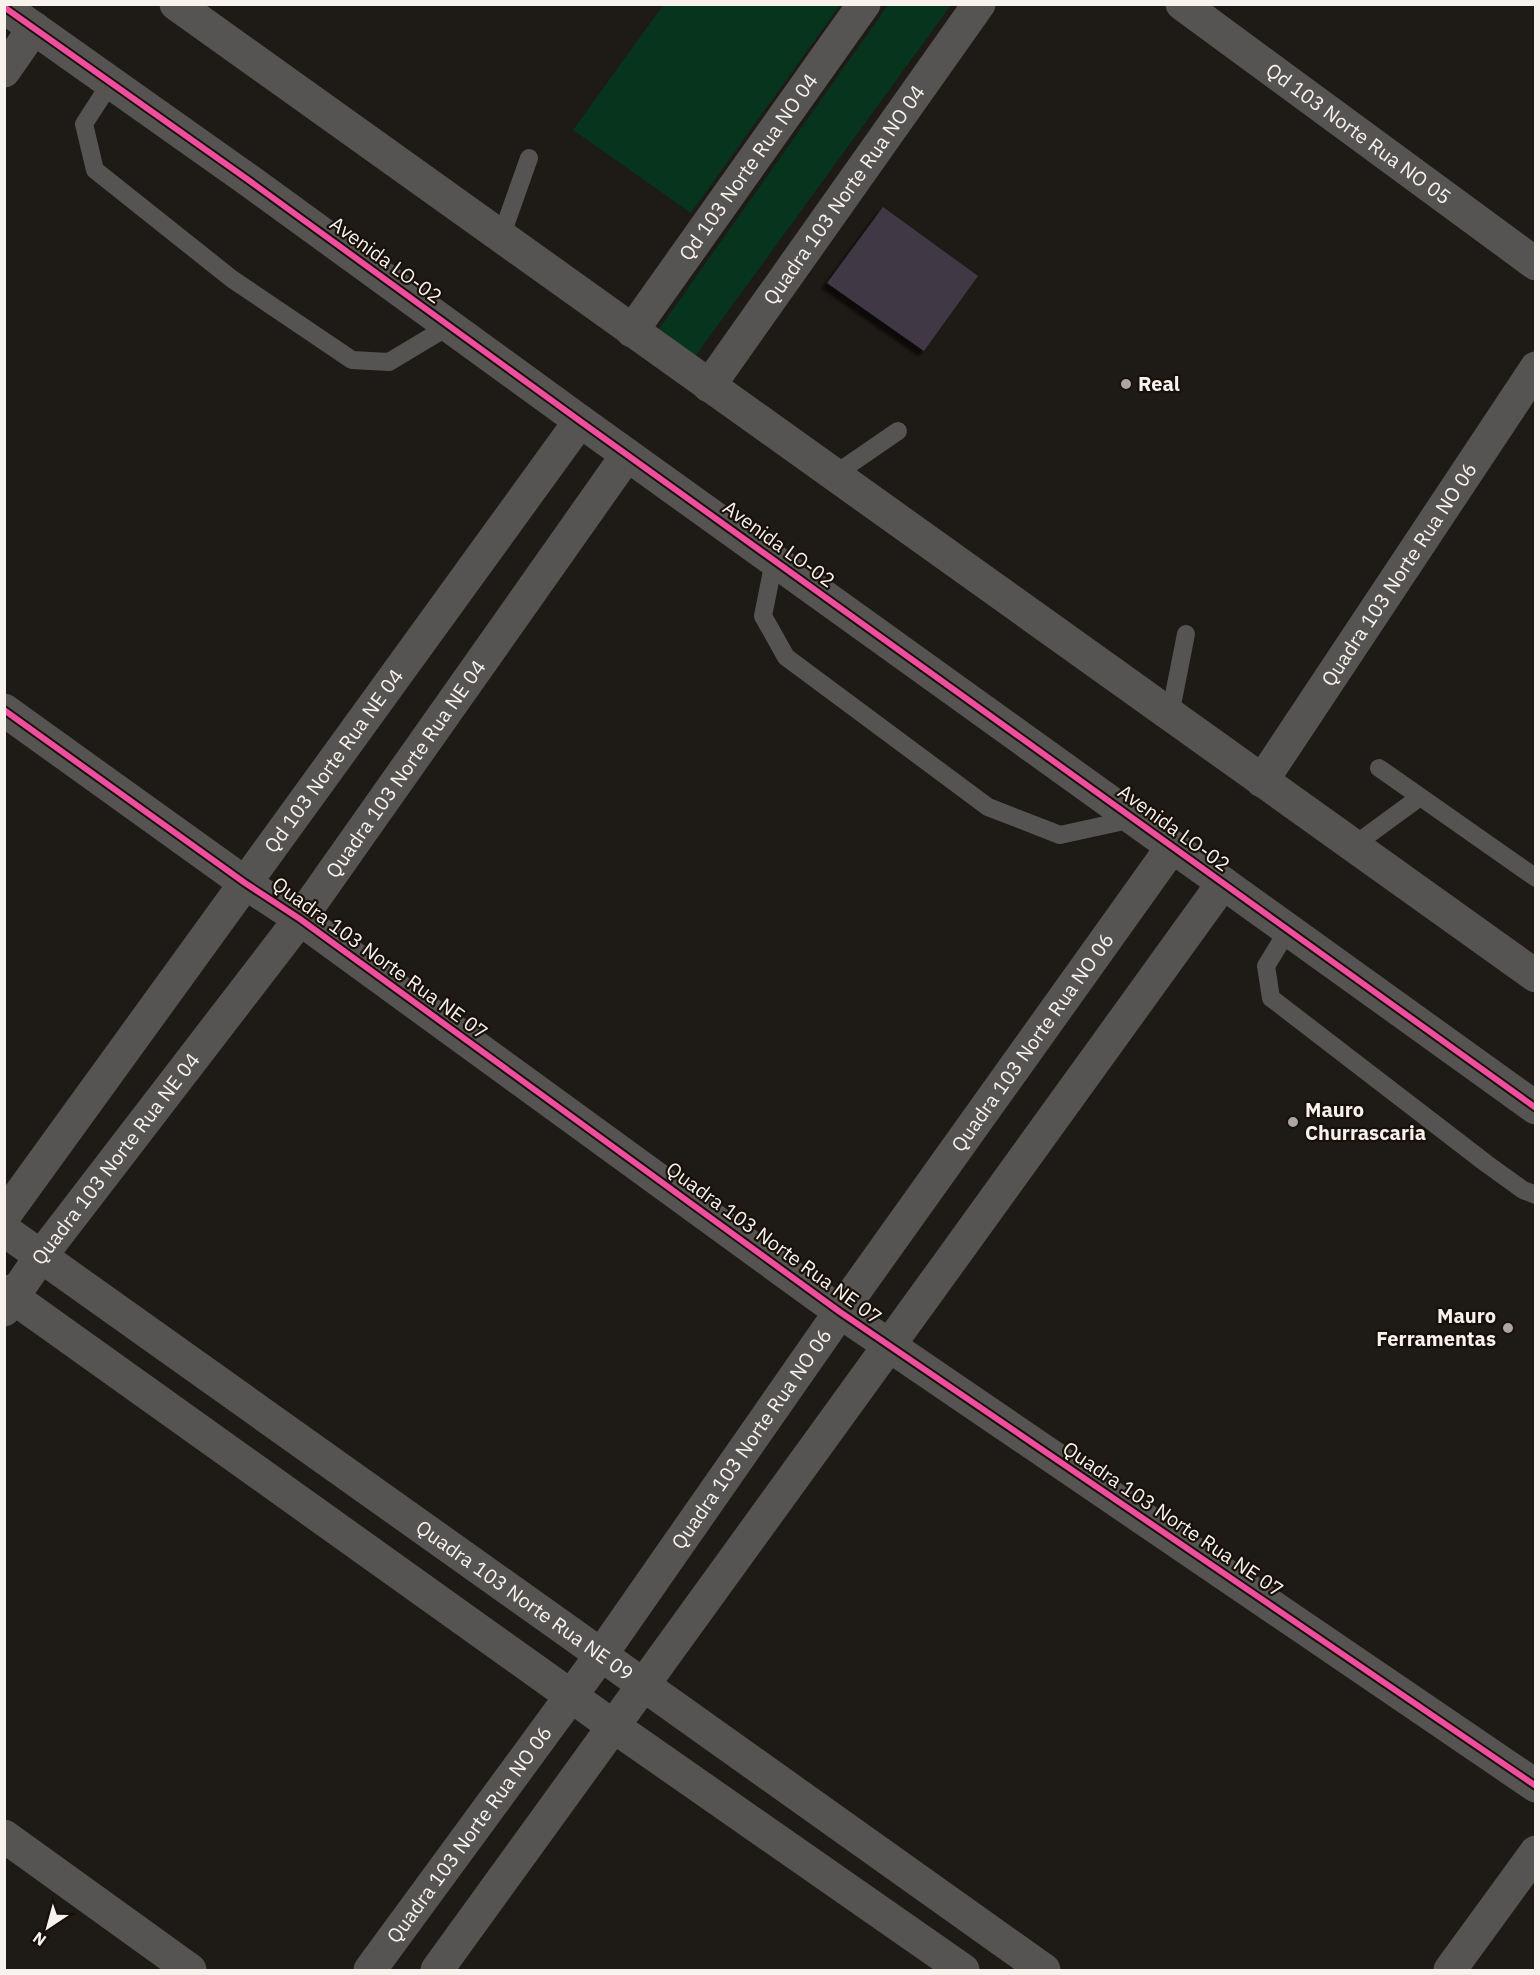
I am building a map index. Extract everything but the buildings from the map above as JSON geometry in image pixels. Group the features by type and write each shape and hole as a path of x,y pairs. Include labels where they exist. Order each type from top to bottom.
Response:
{"street":[{"path":"176,4 1536,976"},
{"name":"Qd 103 Norte Rua NO 04","path":"633,331 864,4"},
{"name":"Quadra 103 Norte Rua NO 04","path":"709,386 979,4"},
{"name":"Qd 103 Norte Rua NO 05","path":"1182,4 1536,264"},
{"name":"Avenida LO-02","path":"4,7 1536,1108"},
{"path":"4,71 34,28"},
{"name":"Quadra 103 Norte Rua NO 06","path":"1262,781 1536,368"},
{"name":"Qd 103 Norte Rua NE 04","path":"4,1216 580,421"},
{"name":"Quadra 103 Norte Rua NE 04","path":"7,1300 300,919 627,455"},
{"name":"Quadra 103 Norte Rua NE 07","path":"4,710 246,884 300,919 840,1312 1536,1786"},
{"name":"Quadra 103 Norte Rua NO 06","path":"370,1971 601,1655 840,1312 1172,847"},
{"path":"437,1971 642,1684 890,1346 1223,883"},
{"name":"Quadra 103 Norte Rua NE 09","path":"4,1230 1044,1971"},
{"path":"7,1300 963,1971"},
{"path":"4,1836 190,1971"},
{"path":"1450,1971 1536,1852"}],"lane":[{"path":"111,82 84,124 95,170 232,279 352,360 389,362 449,326"},
{"path":"501,237 529,158"},
{"path":"834,475 898,431"},
{"path":"774,561 763,616 786,657 988,807 1060,835 1133,819"},
{"path":"1170,715 1186,634"},
{"path":"1379,768 1536,878"},
{"path":"1353,846 1420,796"},
{"path":"1288,930 1266,966 1271,998 1487,1164 1523,1190 1536,1195"}],"green space":[{"path":"664,4 840,5 691,213 573,130"},
{"path":"888,5 951,5 691,362 654,336"}],"cycle path":[{"path":"4,7 247,179 1536,1108"},
{"path":"4,710 245,883 300,919 840,1312 1536,1786"}],"place":[{"name":"Real","path":"1126,384"},
{"name":"Mauro Churrascaria","path":"1293,1122"},
{"name":"Mauro Ferramentas","path":"1508,1328"}]}
